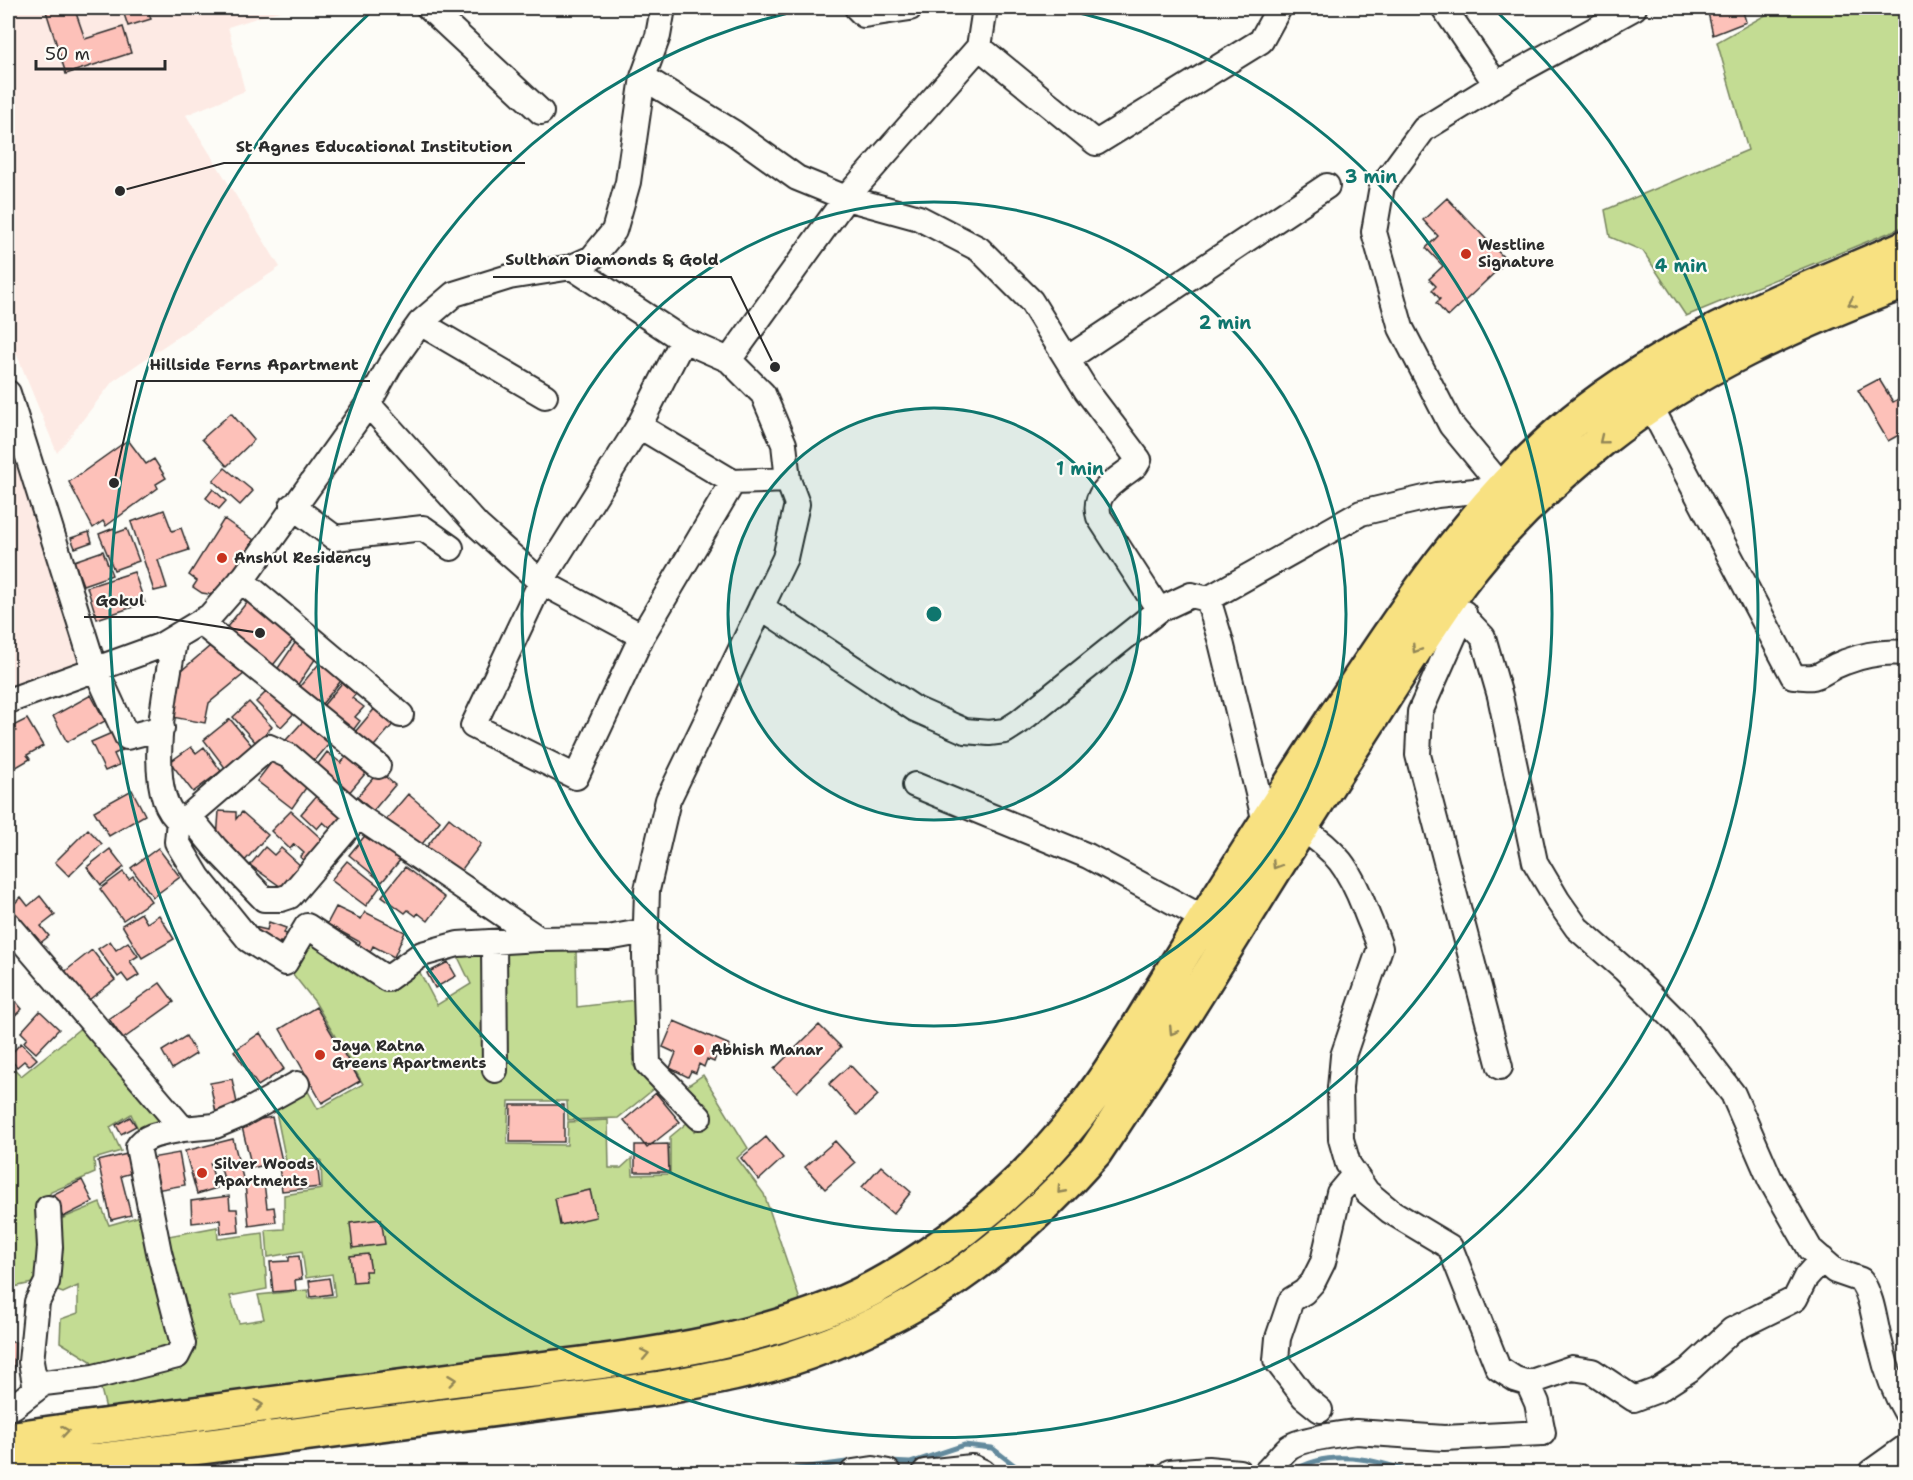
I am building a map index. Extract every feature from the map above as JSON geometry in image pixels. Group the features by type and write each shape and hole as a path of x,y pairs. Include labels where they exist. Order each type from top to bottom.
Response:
{"highway":[{"path":"8,1439 634,1356 782,1324 834,1305 885,1282 962,1232 1031,1170 1078,1115 1408,603 1503,488 1560,432 1644,369 1731,323 1905,247"},
{"path":"8,1468 81,1467 672,1386 747,1371 786,1360 846,1338 905,1311 962,1276 1001,1246 1054,1198 1095,1152 1300,827 1456,607 1508,525 1604,439 1650,405 1705,371 1790,330 1905,281"}],"street":[{"path":"8,701 160,646 210,616 241,580 292,506 368,404 390,364 420,323 454,294 509,278 572,267 592,258 614,231 628,182 643,77 658,36 663,8"},
{"path":"857,8 864,15 910,8"},
{"path":"729,360 846,198 979,47 985,8"},
{"path":"979,47 1096,143 1261,42 1279,8"},
{"path":"1444,8 1496,84"},
{"path":"1503,488 1451,424 1401,328 1374,232 1382,186 1424,129 1496,84 1634,8"},
{"path":"425,13 541,112"},
{"path":"643,77 734,133 796,178 846,198 919,219 979,249 1031,301 1086,390 1139,459 1136,465 1099,495 1095,505 1099,517 1159,610"},
{"path":"1067,359 1327,186"},
{"path":"572,267 684,340 729,360 762,394 784,444 788,480 797,504 785,558 668,800 647,890 645,931 648,1064 699,1117"},
{"path":"420,323 545,396"},
{"path":"684,340 639,426 541,582 473,726 576,777 642,636 733,482"},
{"path":"8,393 95,669 127,737 162,728"},
{"path":"368,404 478,526 541,582 642,636"},
{"path":"1650,405 1792,676 1814,679 1843,662 1883,651 1905,653"},
{"path":"639,426 733,482 788,480"},
{"path":"761,607 915,709 965,731 989,733 1005,731 1159,610 1191,595 1208,599 1361,513 1437,495 1503,488"},
{"path":"292,506 335,538 423,528 451,548"},
{"path":"241,580 401,715"},
{"path":"1208,599 1221,642 1265,822"},
{"path":"1500,1067 1418,755 1420,712 1456,607 1483,637 1500,696 1535,862 1577,928 1625,970 1679,1024 1733,1094 1770,1179 1810,1249 1835,1271 1861,1280 1871,1297 1880,1347 1896,1395 1905,1412"},
{"path":"200,622 378,766"},
{"path":"175,637 159,763 164,802 170,814 184,818 264,899 271,900 290,896 358,816"},
{"path":"539,939 358,816 289,756 268,747 184,818 177,842 198,877 249,940 285,963 307,926 387,979 422,954 458,944 608,938 645,931"},
{"path":"915,785 1088,856 1205,920"},
{"path":"1300,827 1323,842 1342,860 1355,882 1380,948 1343,1056 1340,1088 1341,1139 1348,1164 1367,1192 1390,1212 1450,1247 1498,1368 1515,1379 1528,1383 1572,1368 1592,1371 1634,1399 1658,1390 1689,1370 1732,1330 1795,1299 1806,1277 1822,1259"},
{"path":"8,924 183,1129"},
{"path":"494,942 495,1070"},
{"path":"8,1408 44,1383 94,1377 177,1356 182,1351 183,1344 161,1263 138,1147 142,1140 149,1137 183,1129 215,1126 241,1115 297,1084"},
{"path":"1320,1410 1304,1397 1276,1360 1278,1338 1291,1300 1313,1282 1323,1262 1339,1193 1355,1174"},
{"path":"36,1389 31,1362 37,1302 47,1282 50,1247 48,1208"},
{"path":"1266,1473 1288,1447 1300,1442 1356,1432 1444,1438 1543,1433 1537,1403 1528,1383"},
{"path":"1871,1473 1905,1448"},
{"path":"926,1473 972,1467 983,1473"},
{"path":"853,1473 873,1469 888,1473"},
{"path":"1170,1473 1208,1469 1239,1473"}],"shaded area":[{"path":"8,8 289,8 228,27 245,91 186,115 280,267 113,381 57,453 8,333"},
{"path":"8,426 43,536 79,665 8,690"}],"green space":[{"path":"1778,8 1905,8 1905,226 1686,316 1643,251 1610,237 1605,210 1748,150 1717,42"},
{"path":"309,932 386,984 417,967 437,1005 471,984 458,957 576,948 577,1007 636,1000 633,1065 654,1089 618,1118 568,1120 567,1101 509,1101 507,1144 567,1145 568,1122 608,1120 609,1168 621,1168 632,1158 633,1175 670,1174 670,1137 688,1122 694,1131 706,1120 684,1088 703,1075 748,1148 737,1158 764,1194 801,1303 739,1323 668,1338 106,1409 99,1381 194,1353 163,1237 217,1227 218,1239 263,1233 267,1289 230,1296 239,1323 264,1319 258,1295 307,1290 309,1299 335,1296 332,1274 306,1278 302,1251 268,1257 266,1230 284,1229 284,1195 322,1189 321,1160 286,1161 274,1102 305,1086 318,1109 363,1084 315,1002 288,968"},
{"path":"88,1022 173,1125 141,1135 131,1114 110,1127 121,1151 94,1159 95,1173 51,1192 42,1205 42,1281 14,1287 8,1315 8,1062 21,1076"},
{"path":"100,1203 109,1225 148,1214 180,1344 94,1373 91,1361 60,1342 61,1319 78,1313 78,1286 63,1293 49,1288 51,1223"}],"building":[{"path":"45,8 95,8 76,13 85,39 123,27 131,53 66,74"},
{"path":"122,8 147,8 151,19 128,26"},
{"path":"1707,8 1742,8 1746,22 1713,35"},
{"name":"Westline Signature","path":"1447,198 1507,261 1448,317 1436,303 1440,299 1432,290 1436,286 1429,279 1443,266 1426,248 1438,236 1423,220"},
{"path":"1879,379 1893,402 1906,395 1906,431 1888,441 1858,390"},
{"path":"231,413 254,440 227,466 202,439"},
{"path":"128,440 146,464 154,459 166,478 156,484 158,488 106,526 103,521 93,528 69,482"},
{"path":"225,468 253,491 240,505 213,481"},
{"path":"213,489 226,501 219,509 206,498"},
{"path":"164,510 172,531 181,528 189,550 158,560 167,588 154,591 131,522"},
{"name":"Anshul Residency","path":"224,519 254,540 221,596 202,593 193,587 197,581 189,575"},
{"path":"114,528 116,533 127,529 139,561 114,570 99,534"},
{"path":"89,532 92,542 75,548 71,538"},
{"path":"103,551 112,575 83,585 74,561"},
{"path":"134,572 145,603 97,619 87,587"},
{"path":"251,597 297,635 270,669 223,632"},
{"path":"297,640 318,655 295,689 274,674"},
{"path":"216,641 250,669 209,703 205,723 172,717 181,671"},
{"path":"323,659 344,677 318,709 296,691"},
{"path":"275,683 300,707 281,727 256,702"},
{"path":"342,683 356,694 352,698 364,707 355,717 360,721 348,737 318,712"},
{"path":"91,695 105,721 67,742 53,716"},
{"path":"249,702 272,727 256,743 233,717"},
{"path":"376,707 395,722 368,753 350,738"},
{"path":"309,715 335,737 312,764 286,740"},
{"path":"27,719 43,746 27,755 30,759 13,769 8,763 8,735 16,731 13,726"},
{"path":"230,719 253,747 226,769 204,740"},
{"path":"114,732 123,750 114,754 119,765 105,771 91,742"},
{"path":"191,747 196,753 204,747 221,771 193,792 170,762"},
{"path":"327,752 341,763 350,752 370,768 347,795 315,768"},
{"path":"274,759 308,785 292,808 257,781"},
{"path":"379,771 395,785 373,811 357,797"},
{"path":"132,790 145,815 109,836 94,811"},
{"path":"318,794 348,820 336,834 323,822 317,829 301,814"},
{"path":"408,794 440,821 419,848 385,821"},
{"path":"219,811 236,812 236,819 242,812 268,835 242,864 217,840"},
{"path":"291,811 325,842 306,863 300,857 304,853 294,844 290,849 271,831"},
{"path":"449,818 481,844 457,876 424,850"},
{"path":"88,829 102,844 69,876 55,862"},
{"path":"368,832 401,859 382,882 349,855"},
{"path":"265,847 274,855 281,848 302,867 284,889 250,865"},
{"path":"158,848 180,877 153,897 131,868"},
{"path":"110,849 124,867 101,885 87,867"},
{"path":"347,861 380,887 366,906 331,880"},
{"path":"405,867 445,898 428,921 418,913 416,916 408,910 405,913 382,896"},
{"path":"123,872 129,879 133,876 151,901 123,920 100,889"},
{"path":"40,896 55,915 41,926 49,936 33,949 8,918 8,910 21,897 28,906"},
{"path":"336,907 361,919 365,912 405,932 394,957 373,946 366,960 355,953 360,942 327,924"},
{"path":"141,913 147,923 159,915 174,939 142,958 122,925"},
{"path":"269,922 286,928 284,933 293,936 290,945 280,942 277,949 252,933 254,927 267,930"},
{"path":"110,941 116,950 128,942 138,956 130,961 139,975 128,982 122,974 118,977 98,949"},
{"path":"92,950 115,980 86,1002 63,973"},
{"path":"448,962 456,976 435,988 427,973"},
{"path":"160,983 174,1002 123,1039 109,1019"},
{"path":"8,992 22,1009 12,1018 8,1012"},
{"name":"Jaya Ratna Greens Apartments","path":"316,1007 360,1081 322,1103 280,1029"},
{"path":"40,1011 59,1029 36,1053 24,1042 27,1038 21,1032"},
{"name":"Abhish Manar","path":"674,1021 730,1045 725,1057 717,1053 714,1062 707,1059 704,1067 699,1064 696,1073 691,1071 688,1077 670,1068 676,1053 663,1047"},
{"path":"819,1025 841,1047 797,1092 774,1069"},
{"path":"260,1033 284,1069 258,1086 234,1051"},
{"path":"186,1036 196,1054 172,1069 162,1051"},
{"path":"21,1043 37,1059 29,1066 24,1061 17,1067 8,1057"},
{"path":"850,1065 878,1095 857,1115 829,1084"},
{"path":"232,1079 238,1108 216,1113 210,1083"},
{"path":"656,1093 680,1122 647,1148 624,1120"},
{"path":"511,1105 564,1105 564,1142 510,1142"},
{"path":"130,1117 136,1126 121,1134 116,1125"},
{"path":"272,1117 282,1161 252,1168 241,1123"},
{"path":"766,1137 783,1158 759,1180 741,1158"},
{"name":"Silver Woods Apartments","path":"233,1139 244,1182 226,1187 219,1161 210,1163 217,1188 197,1194 185,1151"},
{"path":"835,1141 855,1163 825,1189 805,1167"},
{"path":"668,1144 669,1172 635,1172 635,1145"},
{"path":"179,1153 185,1185 156,1190 151,1158"},
{"path":"127,1154 132,1173 121,1176 131,1215 111,1220 98,1161"},
{"path":"317,1162 320,1187 282,1191 279,1166"},
{"path":"881,1166 911,1192 893,1214 862,1187"},
{"path":"82,1180 93,1202 63,1217 52,1195"},
{"path":"264,1182 267,1208 274,1207 276,1222 249,1226 245,1184"},
{"path":"590,1190 596,1217 560,1225 555,1198"},
{"path":"229,1196 230,1209 237,1209 239,1232 221,1234 220,1220 192,1223 191,1201"},
{"path":"381,1219 385,1244 353,1248 350,1223"},
{"path":"368,1254 371,1271 365,1271 366,1281 353,1282 350,1256"},
{"path":"299,1256 302,1279 295,1280 296,1290 273,1292 270,1262 289,1261 289,1257"},
{"path":"329,1278 332,1294 311,1297 309,1281"},
{"path":"8,1342 15,1342 14,1369 8,1368"}],"waterway":[{"path":"889,1462 910,1463 964,1445 992,1448 1023,1472"},
{"path":"1292,1472 1306,1464 1336,1458 1367,1460 1413,1472"},
{"path":"773,1472 854,1461"}],"place":[{"name":"St Agnes Educational Institution","path":"120,191"},
{"name":"Westline Signature","path":"1466,254"},
{"name":"Sulthan Diamonds & Gold","path":"775,367"},
{"name":"Hillside Ferns Apartment","path":"114,483"},
{"name":"Anshul Residency","path":"222,558"},
{"name":"Gokul","path":"260,633"},
{"name":"Abhish Manar","path":"699,1050"},
{"name":"Jaya Ratna Greens Apartments","path":"320,1055"},
{"name":"Silver Woods Apartments","path":"202,1173"}]}
